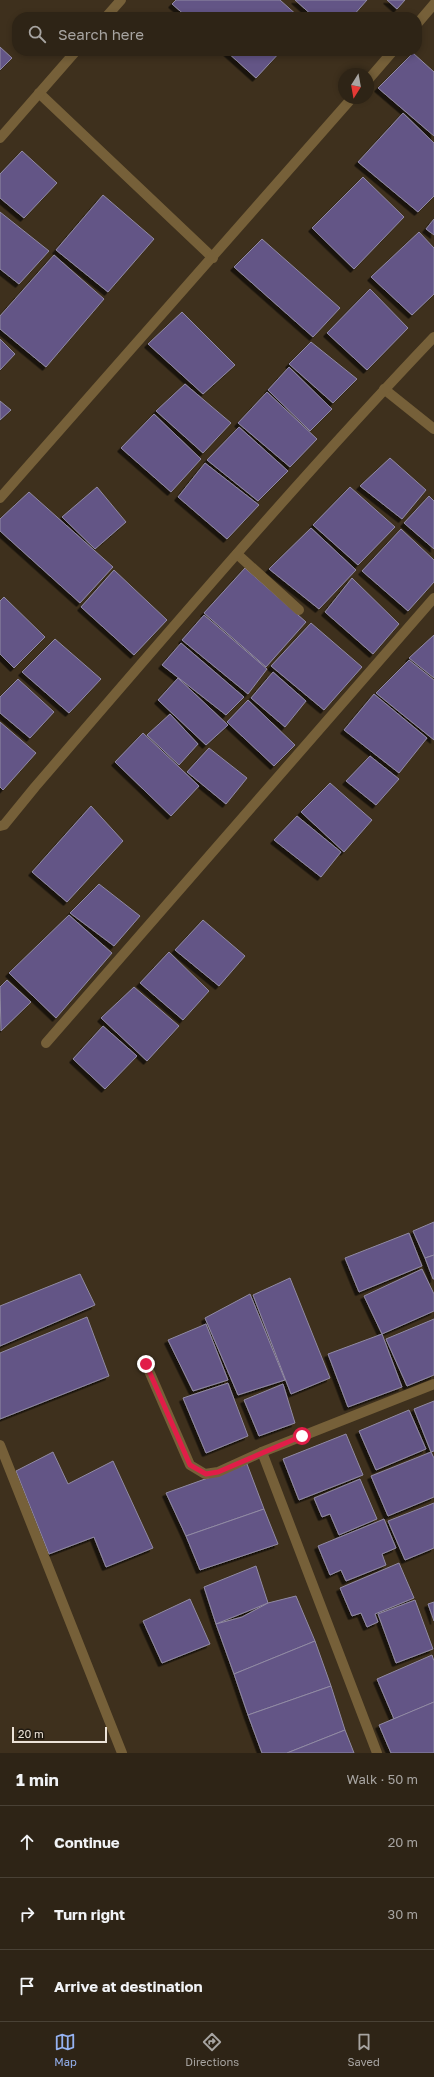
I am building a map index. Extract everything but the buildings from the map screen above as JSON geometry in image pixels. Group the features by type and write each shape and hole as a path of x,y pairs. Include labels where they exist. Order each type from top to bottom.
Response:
{"street":[{"path":"110,12 121,0"},
{"path":"422,18 434,4"},
{"path":"0,138 72,56"},
{"path":"374,73 389,56"},
{"path":"39,93 213,258"},
{"path":"0,498 213,258 347,104"},
{"path":"0,826 4,825 35,787 237,554 384,389 434,337"},
{"path":"384,389 434,429"},
{"path":"237,554 299,610"},
{"path":"46,1043 434,598"},
{"path":"146,1364 190,1465 206,1474 218,1472 262,1452 434,1384"},
{"path":"0,1445 122,1753"},
{"path":"262,1452 377,1753"}],"route":[{"path":"146,1364 190,1465 206,1474 218,1472 302,1436"}]}
